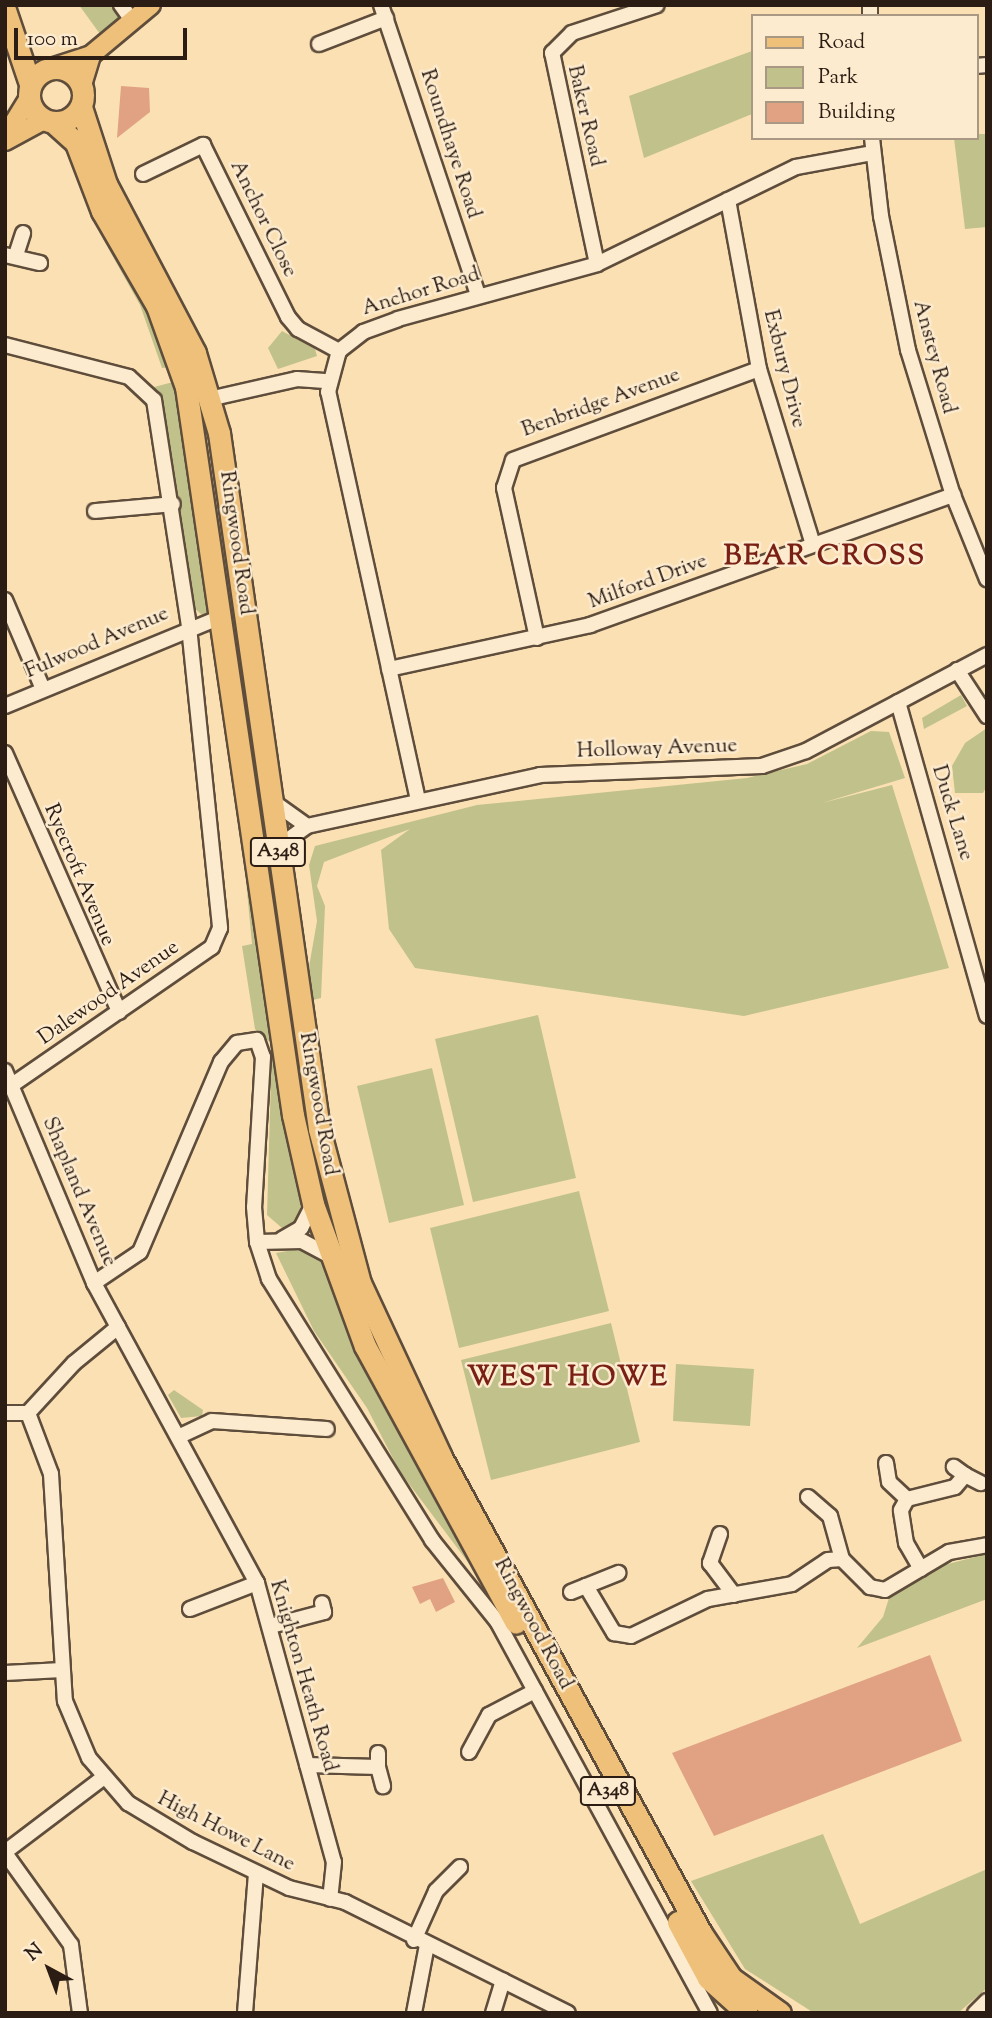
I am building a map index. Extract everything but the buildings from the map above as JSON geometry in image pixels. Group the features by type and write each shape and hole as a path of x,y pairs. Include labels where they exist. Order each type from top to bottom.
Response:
{"highway":[{"name":"A348","path":"5,10 18,38 30,91 48,121"},
{"name":"A348","path":"18,38 50,68 74,74 82,85 80,107"},
{"path":"30,91 50,68"},
{"path":"48,121 69,119 80,107"},
{"name":"Ringwood Road","path":"80,107 106,184 174,305 209,399 229,488 277,848 319,1129 338,1212 376,1325 441,1457 713,1955 731,1978 780,2013"},
{"name":"Ringwood Road","path":"48,121 76,143 102,211 172,340 194,427 222,606 293,1115 313,1204 330,1256 388,1393 708,1978 744,2012"}],"main road":[{"path":"82,85 91,55 127,13 151,5"},
{"path":"50,68 91,55"},
{"path":"5,139 30,91"},
{"path":"5,139 48,121"}],"street":[{"name":"Baker Road","path":"597,264 552,54 565,36 657,5"},
{"path":"319,44 383,11"},
{"name":"Roundhaye Road","path":"383,11 478,295"},
{"name":"Anchor Close","path":"143,174 203,145 288,317 298,329 339,351"},
{"name":"Anchor Road","path":"339,351 363,332 478,295 597,264 796,167 872,146"},
{"name":"Anstey Road","path":"872,146 908,350 953,495 987,579"},
{"name":"Exbury Drive","path":"728,200 759,369 813,544"},
{"path":"23,233 11,255 40,263"},
{"path":"5,345 129,377 154,400 173,504 189,627"},
{"path":"339,351 328,381 418,800"},
{"name":"Benbridge Avenue","path":"537,638 504,488 513,460 759,369"},
{"path":"209,399 297,379 328,381"},
{"name":"Milford Drive","path":"389,669 590,625 953,495"},
{"path":"102,507 173,504"},
{"path":"5,600 43,689"},
{"path":"222,606 206,623 225,638"},
{"name":"Fulwood Avenue","path":"5,706 189,627 206,623"},
{"name":"Dalewood Avenue","path":"12,1085 212,947 220,928 189,627"},
{"name":"Holloway Avenue","path":"277,848 307,826 540,775 762,766 806,751 987,655"},
{"path":"957,670 987,716"},
{"name":"Duck Lane","path":"898,702 987,1016"},
{"name":"Ryecroft Avenue","path":"5,753 119,1012"},
{"path":"272,801 307,826"},
{"name":"Ringwood Road","path":"94,1283 131,1262 147,1241 207,1091 237,1043 257,1040 263,1057 254,1207 257,1242 277,1292 398,1490 432,1540 485,1603 536,1691 710,2013"},
{"name":"Shapland Avenue","path":"5,1071 94,1283 118,1327"},
{"name":"Ringwood Road","path":"281,1240 301,1228 313,1204"},
{"path":"257,1242 281,1240 316,1245 330,1256"},
{"path":"5,1413 28,1413 74,1363 118,1327"},
{"name":"Knighton Heath Road","path":"118,1327 180,1436 257,1583 334,1862 330,1899"},
{"name":"High Howe Lane","path":"28,1413 51,1474 62,1670 72,1723 104,1777 140,1813 256,1874 330,1899 568,2013"},
{"path":"180,1436 212,1422 327,1429"},
{"path":"886,1463 889,1482 907,1499"},
{"path":"907,1499 950,1489 960,1471 981,1483"},
{"path":"808,1497 830,1516 842,1559 875,1589 885,1590 949,1552 987,1545"},
{"path":"907,1499 901,1522 921,1569"},
{"path":"720,1534 710,1563 724,1575 734,1595"},
{"path":"586,1586 609,1627 625,1636 694,1604 780,1589 828,1560 842,1559"},
{"path":"571,1592 620,1573"},
{"path":"190,1609 257,1583"},
{"path":"271,1626 324,1612"},
{"path":"5,1673 62,1670"},
{"path":"469,1752 489,1715 536,1691"},
{"path":"307,1765 378,1760 383,1786"},
{"path":"80,2013 71,1945 5,1853 104,1777"},
{"path":"414,2013 421,1942 449,1870"},
{"path":"245,2013 256,1874"},
{"path":"493,2013 503,1980"},
{"path":"975,2013 987,2001"}],"green space":[{"path":"79,5 136,5 100,34"},
{"path":"750,52 750,115 644,158 629,96"},
{"path":"978,134 987,134 987,227 965,229 954,140 978,140"},
{"path":"107,236 139,289 172,367 162,368 140,305 103,239"},
{"path":"282,331 315,349 317,356 278,369 268,348"},
{"path":"177,381 209,614 202,615 193,607 174,469 154,387"},
{"path":"961,695 967,706 924,729 922,718"},
{"path":"987,728 987,786 983,793 955,793 952,766 965,743"},
{"path":"871,731 889,732 905,778 822,803 892,785 949,968 744,1016 415,968 389,929 381,850 410,829 324,862 317,886 325,906 321,998 313,1000 309,967 317,921 309,865 315,846 477,805 747,778 807,764"},
{"path":"246,881 251,881 301,1202 299,1218 282,1228 267,1215 272,1044 255,1029 242,946 252,944"},
{"path":"538,1015 576,1178 473,1202 435,1039"},
{"path":"432,1068 464,1205 389,1223 357,1086"},
{"path":"579,1191 609,1311 459,1348 430,1228"},
{"path":"305,1248 319,1257 398,1429 486,1586 400,1472 367,1408 314,1331 276,1253"},
{"path":"611,1323 640,1442 491,1480 461,1360"},
{"path":"676,1364 754,1369 750,1426 673,1421"},
{"path":"174,1390 203,1410 202,1416 181,1418 168,1395"},
{"path":"987,1554 987,1599 857,1648 883,1617 889,1598 940,1566"},
{"path":"823,1834 860,1924 987,1869 987,1988 958,2013 814,2013 745,1969 691,1881"}],"district":[{"name":"BEAR CROSS","path":"825,557"},
{"name":"WEST HOWE","path":"568,1378"}]}
